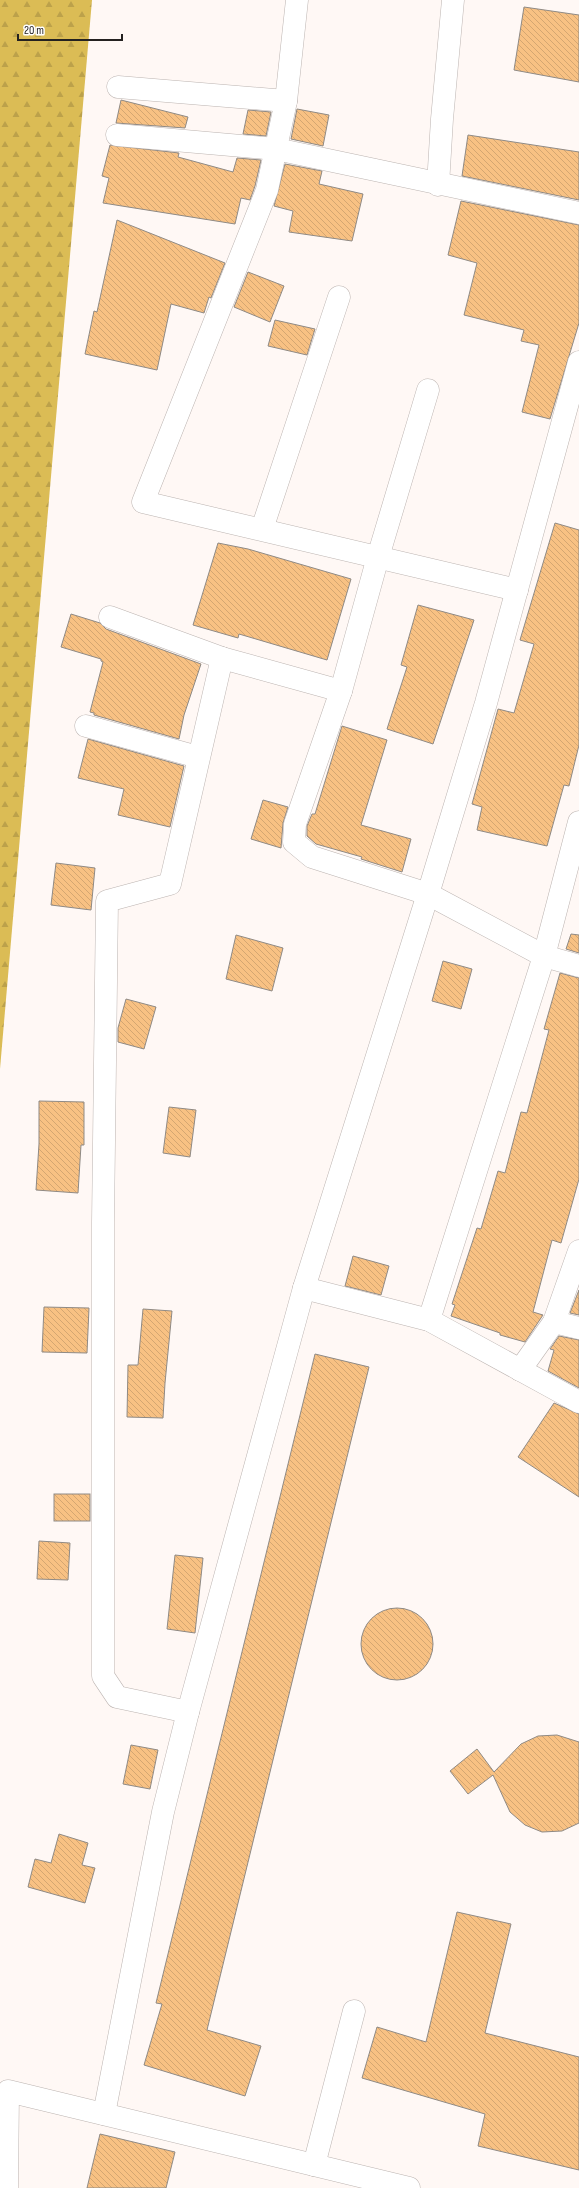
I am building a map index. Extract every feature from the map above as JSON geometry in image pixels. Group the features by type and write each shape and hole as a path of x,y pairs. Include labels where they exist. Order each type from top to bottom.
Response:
{"street":[{"path":"297,0 286,101 267,190 243,255 143,502 517,590"},
{"path":"438,185 442,119 453,0"},
{"path":"118,87 286,101"},
{"path":"117,135 276,150 438,185 579,213"},
{"path":"262,530 339,296"},
{"path":"104,2114 164,1812 188,1712 304,1288 428,894 486,703 579,362"},
{"path":"428,390 378,557 341,691 294,824 294,842 312,857 428,894 544,956 579,966"},
{"path":"110,617 222,658 341,691"},
{"path":"188,1712 117,1697 103,1676 102,1223 107,901 170,884 222,658"},
{"path":"86,726 198,757"},
{"path":"429,1320 544,956 579,822"},
{"path":"520,1370 554,1322 579,1252"},
{"path":"304,1288 429,1320 579,1402"},
{"path":"554,1322 579,1328"},
{"path":"314,2165 354,2011"},
{"path":"7,2188 8,2090 410,2188"}],"green space":[{"path":"0,0 92,0 0,1069"}],"building":[{"path":"524,7 579,15 579,82 514,70"},
{"path":"121,100 188,117 185,128 116,123"},
{"path":"297,109 329,115 323,146 291,139"},
{"path":"248,110 271,112 266,136 243,134"},
{"path":"468,135 579,152 579,200 462,176"},
{"path":"110,145 179,153 178,157 233,172 237,158 261,160 250,200 241,198 235,224 103,203 109,178 102,176"},
{"path":"285,164 322,171 319,184 363,194 352,241 289,232 293,211 274,206"},
{"path":"461,201 579,225 579,323 550,419 522,412 539,345 521,341 524,330 464,315 477,263 448,255"},
{"path":"117,220 225,263 211,298 209,297 204,313 171,304 157,370 85,354 94,311 97,312"},
{"path":"248,272 284,286 270,322 234,307"},
{"path":"275,320 315,329 307,355 268,346"},
{"path":"555,523 579,530 579,745 569,786 564,785 547,846 477,830 482,807 472,804 498,709 514,713 534,644 520,640"},
{"path":"218,543 248,549 351,579 327,660 239,634 238,638 193,625"},
{"path":"418,605 474,620 433,744 387,729 407,667 401,665"},
{"path":"71,614 100,623 106,629 201,664 184,715 179,739 94,715 94,713 90,712 103,662 101,659 61,647"},
{"path":"342,726 387,740 361,825 411,839 402,872 361,859 362,857 316,844 307,836 307,826 312,814 315,814"},
{"path":"88,739 184,766 170,827 118,815 124,789 78,778"},
{"path":"263,800 288,807 283,823 281,848 251,839"},
{"path":"56,863 95,868 91,910 51,905"},
{"path":"571,934 579,935 579,953 566,949"},
{"path":"236,935 283,948 272,991 226,979"},
{"path":"443,961 472,969 461,1009 432,1001"},
{"path":"560,973 579,978 579,1179 561,1243 552,1240 533,1312 543,1315 525,1342 500,1335 500,1333 451,1316 455,1305 452,1304 477,1228 481,1229 498,1171 505,1173 521,1112 527,1113 549,1030 544,1029"},
{"path":"126,999 156,1007 144,1049 118,1042 118,1028"},
{"path":"39,1101 84,1102 84,1145 81,1145 78,1193 36,1190 39,1144"},
{"path":"169,1107 196,1110 190,1157 163,1153"},
{"path":"353,1256 389,1266 381,1295 345,1286"},
{"path":"579,1290 579,1315 570,1313"},
{"path":"44,1307 89,1308 87,1353 42,1352"},
{"path":"143,1309 172,1311 163,1418 127,1417 128,1365 138,1365"},
{"path":"559,1336 579,1340 579,1388 548,1371 554,1350 550,1349"},
{"path":"315,1354 369,1367 207,2030 261,2046 245,2096 144,2065 162,2004 156,2003"},
{"path":"554,1403 579,1414 579,1497 518,1457"},
{"path":"54,1494 90,1494 90,1521 54,1521"},
{"path":"39,1541 70,1543 68,1580 37,1579"},
{"path":"175,1555 203,1558 195,1633 167,1629"},
{"path":"397,1608 417,1614 427,1624 433,1644 427,1664 417,1674 397,1680 377,1674 367,1664 361,1644 367,1624 377,1614"},
{"path":"557,1735 579,1742 579,1823 562,1831 542,1832 525,1825 510,1812 493,1775 468,1794 450,1771 477,1749 494,1772 521,1744 538,1736"},
{"path":"131,1745 158,1750 150,1789 123,1784"},
{"path":"59,1834 88,1843 82,1865 95,1868 85,1903 28,1887 35,1859 51,1863"},
{"path":"457,1912 511,1924 485,2033 579,2057 579,2170 478,2146 485,2114 362,2078 377,2027 426,2042"},
{"path":"100,2134 175,2152 166,2188 87,2188"}]}
